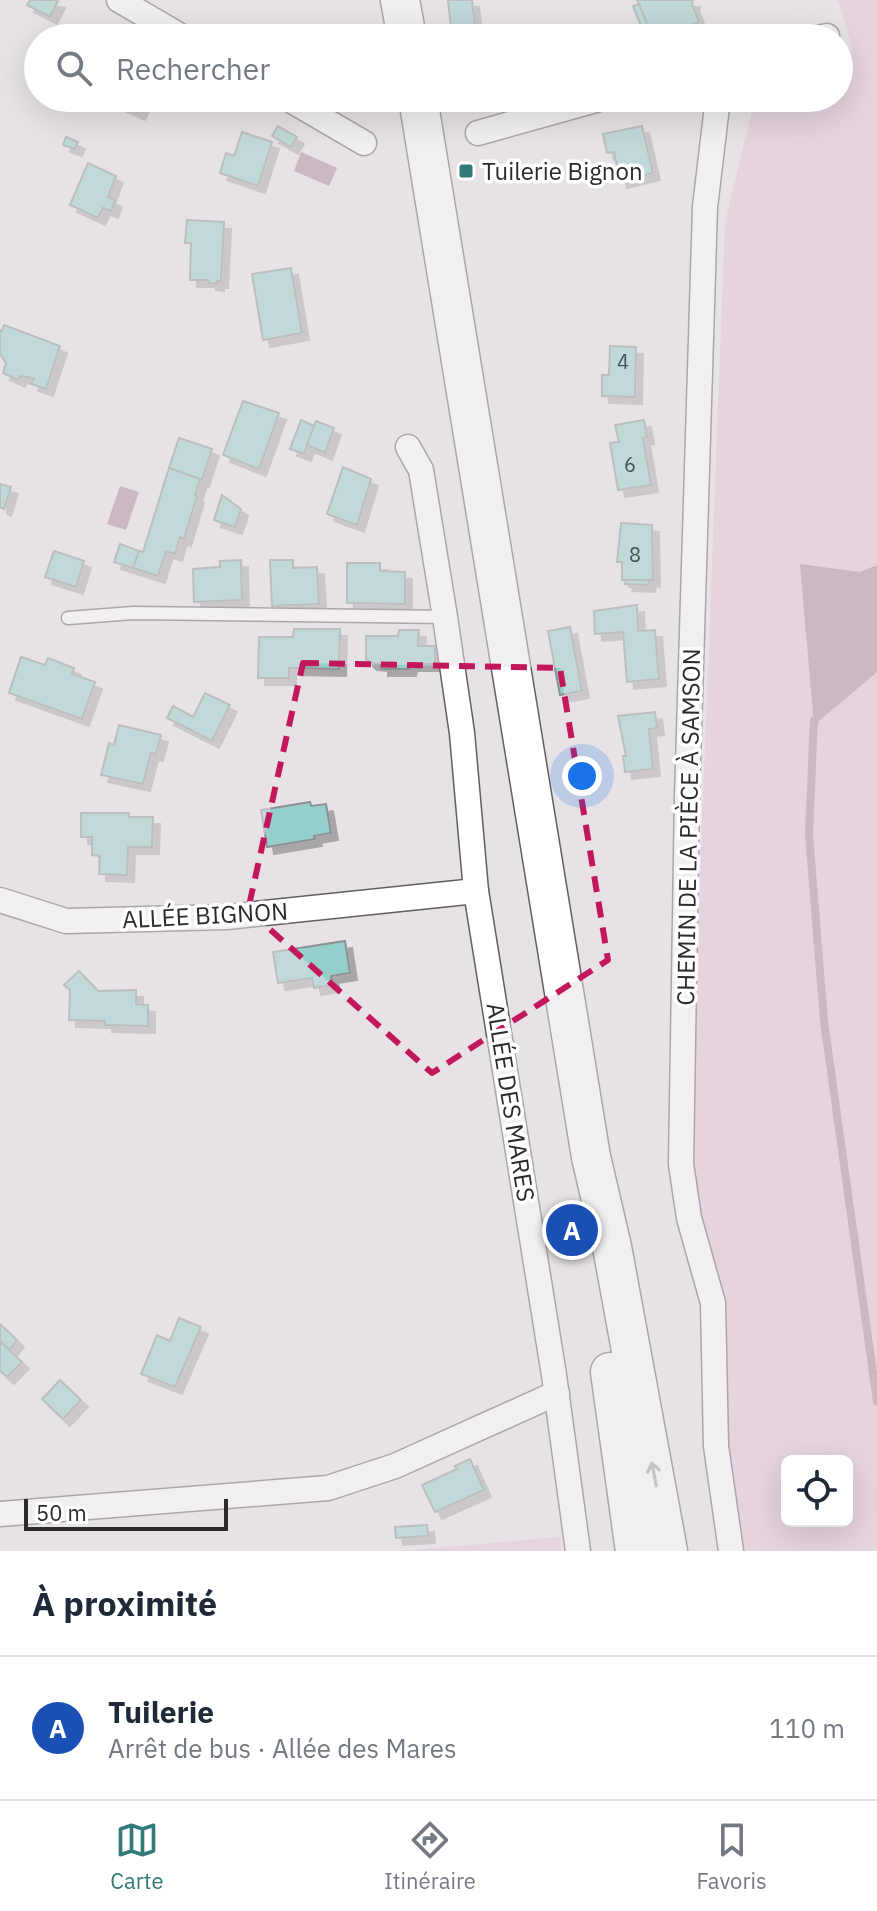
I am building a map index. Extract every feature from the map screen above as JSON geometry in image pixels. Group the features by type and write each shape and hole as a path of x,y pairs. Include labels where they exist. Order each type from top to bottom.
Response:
{"main road":[{"path":"401,0 405,24"},
{"path":"420,112 591,1157 612,1247 668,1551"},
{"path":"575,1063 593,1251 635,1551"}],"street":[{"path":"119,0 160,24"},
{"path":"311,112 364,143"},
{"path":"478,133 553,112"},
{"name":"CHEMIN DE LA PIÈCE À SAMSON","path":"716,112 705,207 687,796 681,1164 689,1218 713,1303 716,1446 731,1551"},
{"name":"ALLÉE DES MARES","path":"408,447 421,470 445,617 462,733 476,891 557,1393 578,1551"},
{"name":"ALLÉE BIGNON","path":"0,900 66,921 227,917 476,891"},
{"path":"0,1514 328,1488 395,1466 557,1393"}],"lane":[{"path":"68,618 133,613 445,617"}],"highlighted area":[{"path":"303,663 560,668 608,960 432,1073 248,910"}],"shaded area":[{"path":"838,0 877,0 877,1551 743,1551 726,1454 725,1328 718,1270 698,1219 689,1164 725,223 752,112 853,112 853,24 845,24"},
{"path":"301,152 337,168 329,186 294,171"},
{"path":"120,486 139,492 126,530 107,524"},
{"path":"800,564 860,572 877,565 877,672 814,725"},
{"path":"561,1537 561,1551 399,1551"}],"building":[{"path":"30,0 58,1 50,17 27,5"},
{"path":"448,0 472,0 475,24 451,24"},
{"path":"637,0 693,0 699,22 693,24 646,24"},
{"path":"639,4 647,24 640,24 633,6"},
{"path":"278,126 297,137 291,147 272,136"},
{"path":"642,126 653,173 620,181 614,152 607,153 603,134"},
{"path":"242,132 272,142 258,186 220,173 226,153 234,156"},
{"path":"66,137 78,142 75,149 63,145"},
{"path":"88,163 116,176 108,197 115,200 111,211 103,208 98,218 70,205"},
{"path":"187,220 224,222 221,281 217,284 208,280 190,280 191,243 185,243"},
{"path":"291,268 302,333 263,340 252,274"},
{"path":"4,325 60,346 46,389 31,384 34,378 20,376 18,380 3,373 6,363 0,354 0,330"},
{"path":"610,346 636,347 635,397 602,396 602,375 609,375"},
{"path":"243,401 279,413 259,469 223,455"},
{"path":"301,420 314,426 304,454 290,449"},
{"path":"644,420 647,437 643,438 651,485 618,490 610,443 619,442 615,425"},
{"path":"316,421 334,428 325,453 307,445"},
{"path":"179,438 212,449 202,480 169,468"},
{"path":"343,467 371,479 357,525 327,514"},
{"path":"169,468 200,479 184,539 180,537 175,554 166,551 158,576 133,568 139,551 143,552"},
{"path":"0,484 11,487 4,509 0,507"},
{"path":"222,495 241,509 235,527 214,520"},
{"path":"621,523 652,525 653,580 622,580 622,562 617,562"},
{"path":"120,544 139,551 133,568 114,562"},
{"path":"54,551 84,561 76,587 45,577"},
{"path":"241,560 242,600 194,602 193,569 220,567 220,561"},
{"path":"270,560 293,560 293,568 317,567 319,604 272,606"},
{"path":"347,563 380,563 380,571 405,572 405,604 347,603"},
{"path":"626,580 649,580 648,585 625,584"},
{"path":"637,605 638,631 655,630 659,679 627,682 623,632 595,634 594,611"},
{"path":"570,627 582,691 560,695 548,631"},
{"path":"294,629 340,629 339,669 289,668 289,678 258,678 259,637 293,637"},
{"path":"399,630 419,630 418,646 435,646 435,664 410,664 409,669 381,669 381,664 370,663 366,659 366,636 398,636"},
{"path":"21,657 45,665 48,658 74,668 72,674 95,682 82,719 9,693"},
{"path":"205,693 230,705 212,741 167,718 173,706 193,717"},
{"path":"655,712 657,728 649,729 653,769 625,772 623,756 626,756 618,716"},
{"path":"119,725 161,735 156,754 151,753 143,784 101,775 109,743 114,745"},
{"path":"310,802 311,806 326,804 331,833 314,836 315,839 267,847 261,810"},
{"path":"81,813 129,813 129,817 153,817 152,847 128,847 127,875 99,874 100,856 92,855 92,837 81,837"},
{"path":"345,941 350,973 331,976 333,985 314,988 312,978 278,983 273,952"},
{"path":"79,971 98,991 136,990 136,1004 148,1005 148,1026 69,1020 70,990 64,985"},
{"path":"179,1318 201,1327 175,1387 141,1374 157,1335 170,1341"},
{"path":"0,1324 17,1340 9,1350 0,1341"},
{"path":"0,1341 22,1362 7,1377 0,1371"},
{"path":"60,1380 81,1400 63,1419 42,1399"},
{"path":"470,1459 484,1490 435,1512 422,1485 457,1469 455,1466"},
{"path":"427,1525 428,1536 396,1538 395,1527"}],"waterway":[{"path":"814,720 809,834 824,1021 877,1402"}],"place":[{"name":"Tuilerie Bignon","path":"466,171"},
{"name":"Tuilerie","path":"572,1230"}]}
